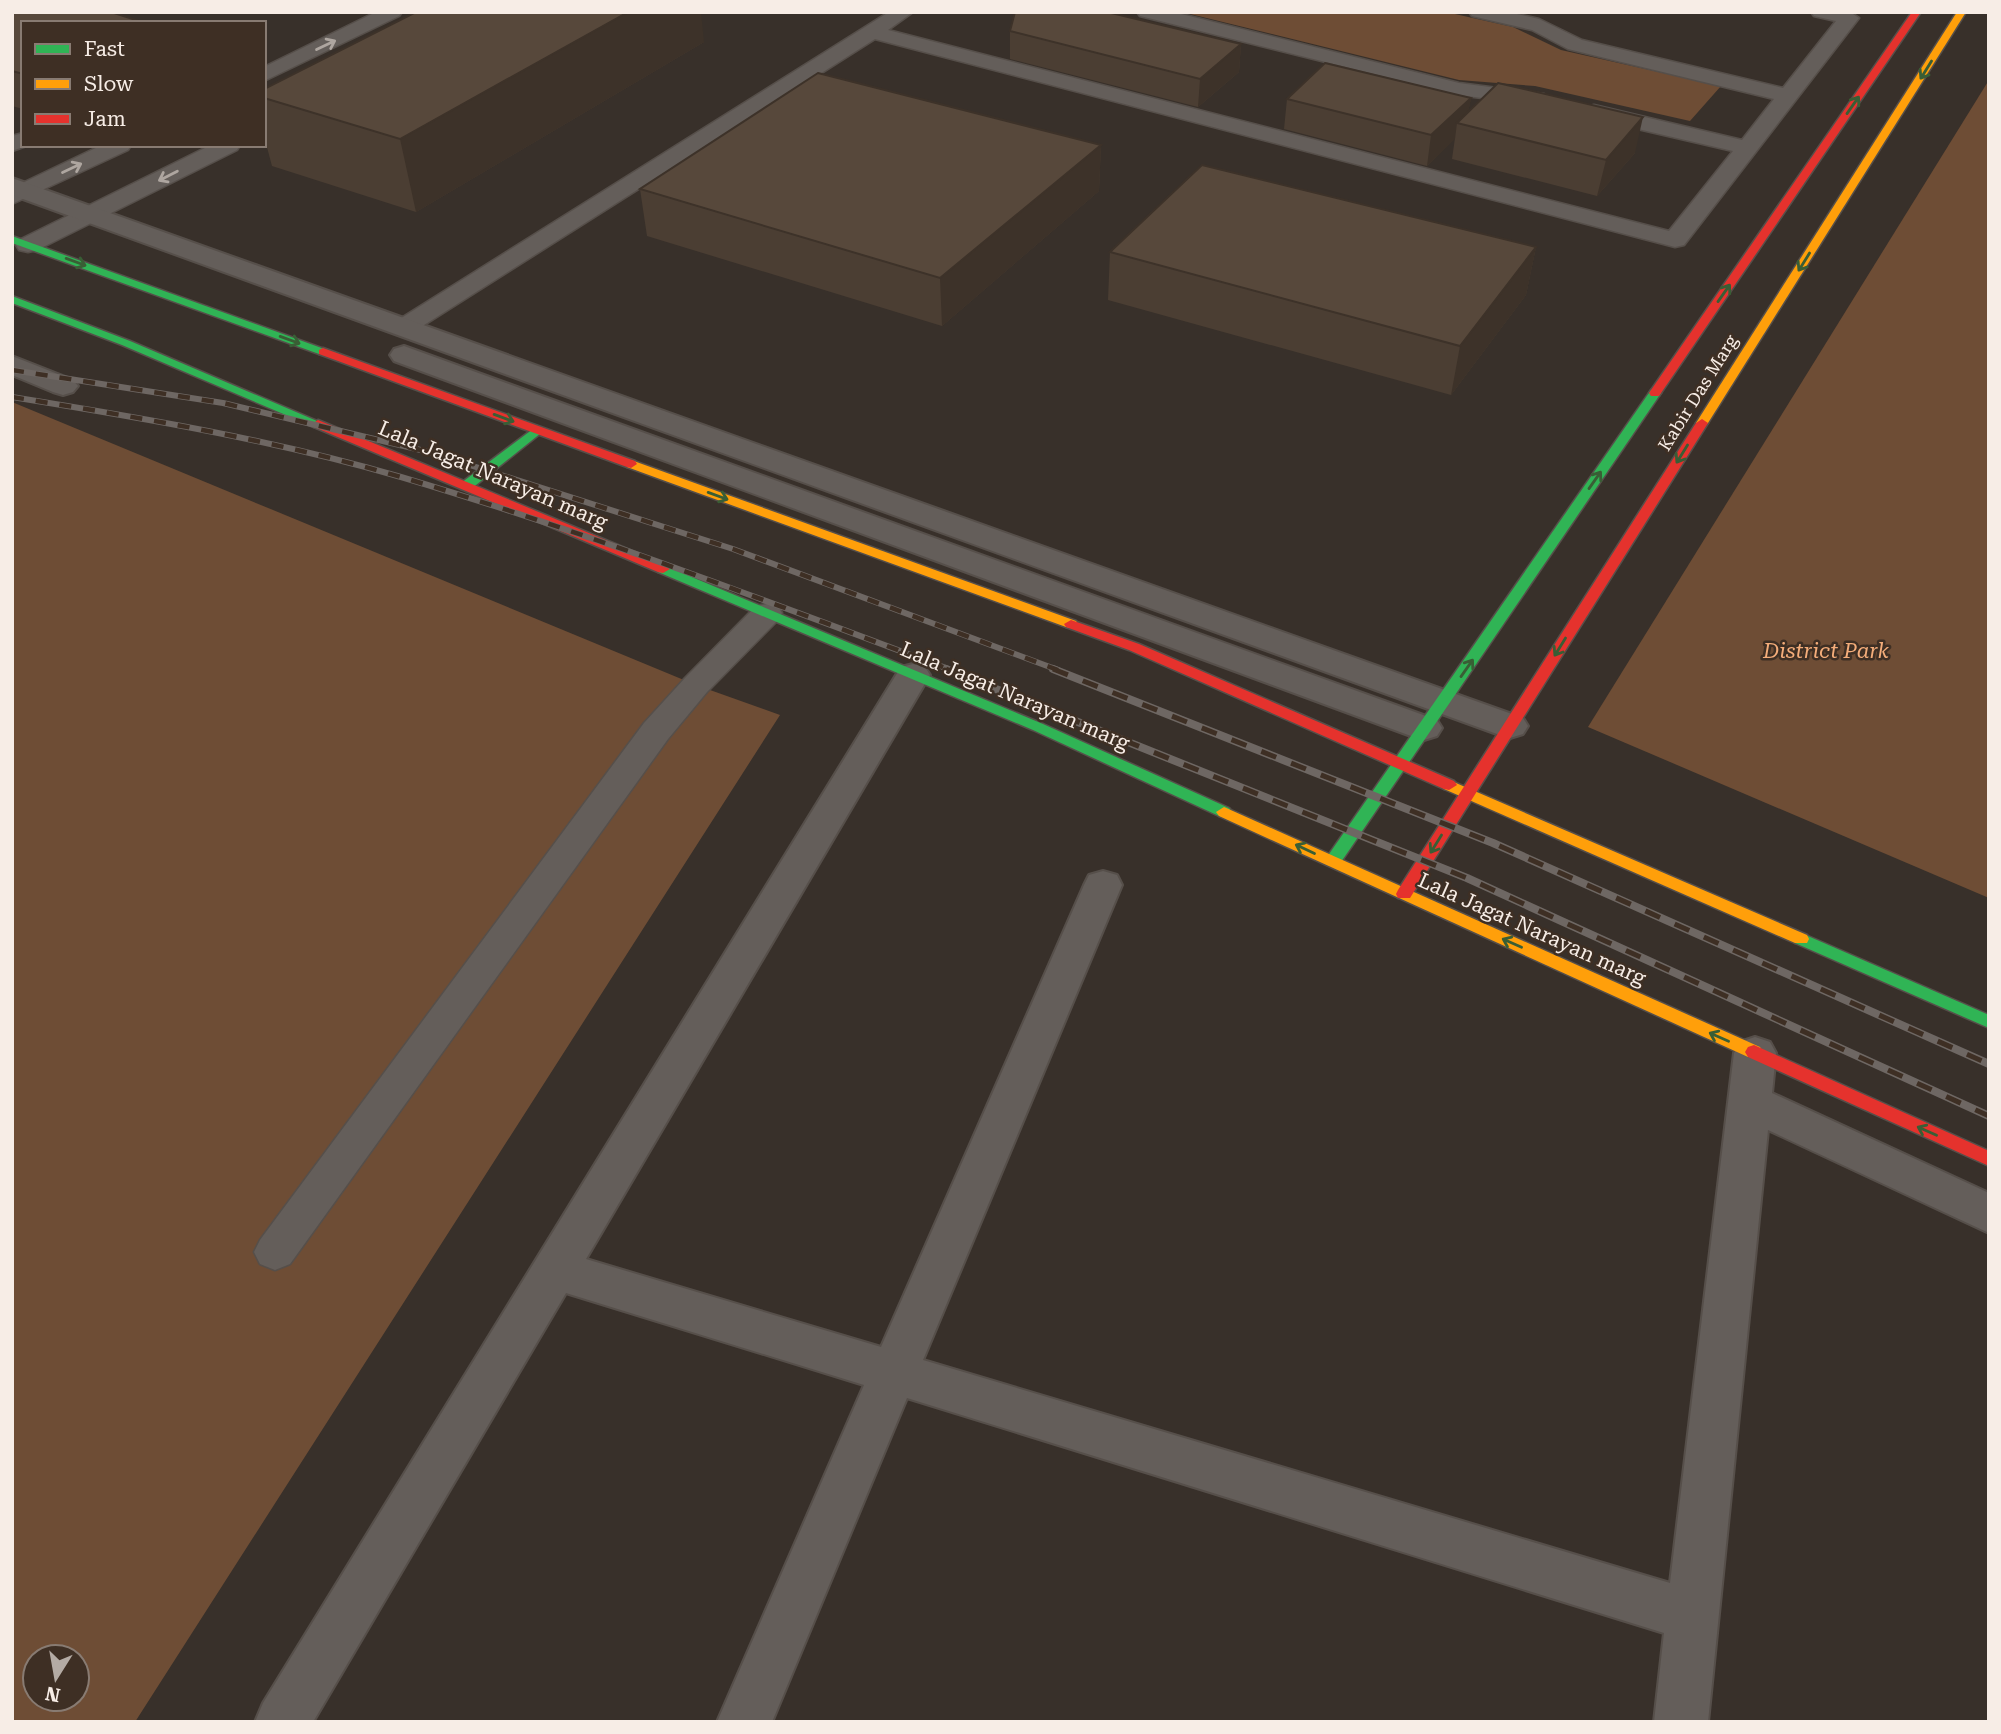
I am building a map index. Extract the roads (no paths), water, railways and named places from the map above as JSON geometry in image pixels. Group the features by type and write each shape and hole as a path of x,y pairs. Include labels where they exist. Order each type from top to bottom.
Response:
{"main road":[{"name":"Kabir Das Marg","path":"1333,861 1917,12"},
{"name":"Kabir Das Marg","path":"1404,894 1962,12"},
{"path":"20,242 1133,647 1989,1022"},
{"name":"Lala Jagat Narayan marg","path":"12,299 126,343 1038,727 1989,1159"},
{"path":"466,486 537,430"}],"street":[{"path":"17,191 404,327 1510,726"},
{"path":"98,218 73,234 1424,728"},
{"path":"12,365 63,386"},
{"path":"282,1722 913,675"},
{"path":"744,1722 1103,885"},
{"path":"1681,1722 1755,1053"},
{"path":"1750,1102 1989,1214"},
{"path":"556,1270 1694,1616"}],"lane":[{"path":"266,74 392,12"},
{"path":"404,12 416,13"},
{"path":"404,327 903,12"},
{"path":"1147,12 1458,89 1527,97 1553,103"},
{"path":"1479,12 1539,25 1575,45 1786,94"},
{"path":"1821,12 1850,15"},
{"path":"872,32 1675,240 1850,15"},
{"path":"1579,109 1748,148"},
{"path":"17,191 116,147"},
{"path":"20,242 98,218 225,147"},
{"path":"275,1252 656,731 696,685 767,613"}],"railway":[{"path":"12,370 223,403 429,452 733,549 1058,670"},
{"path":"12,397 257,441 401,477 609,544 951,670"},
{"path":"946,669 1467,878 1989,1116"},
{"path":"1053,669 1493,843 1989,1064"}],"park label":[{"name":"District Park","path":"1826,651"}]}
